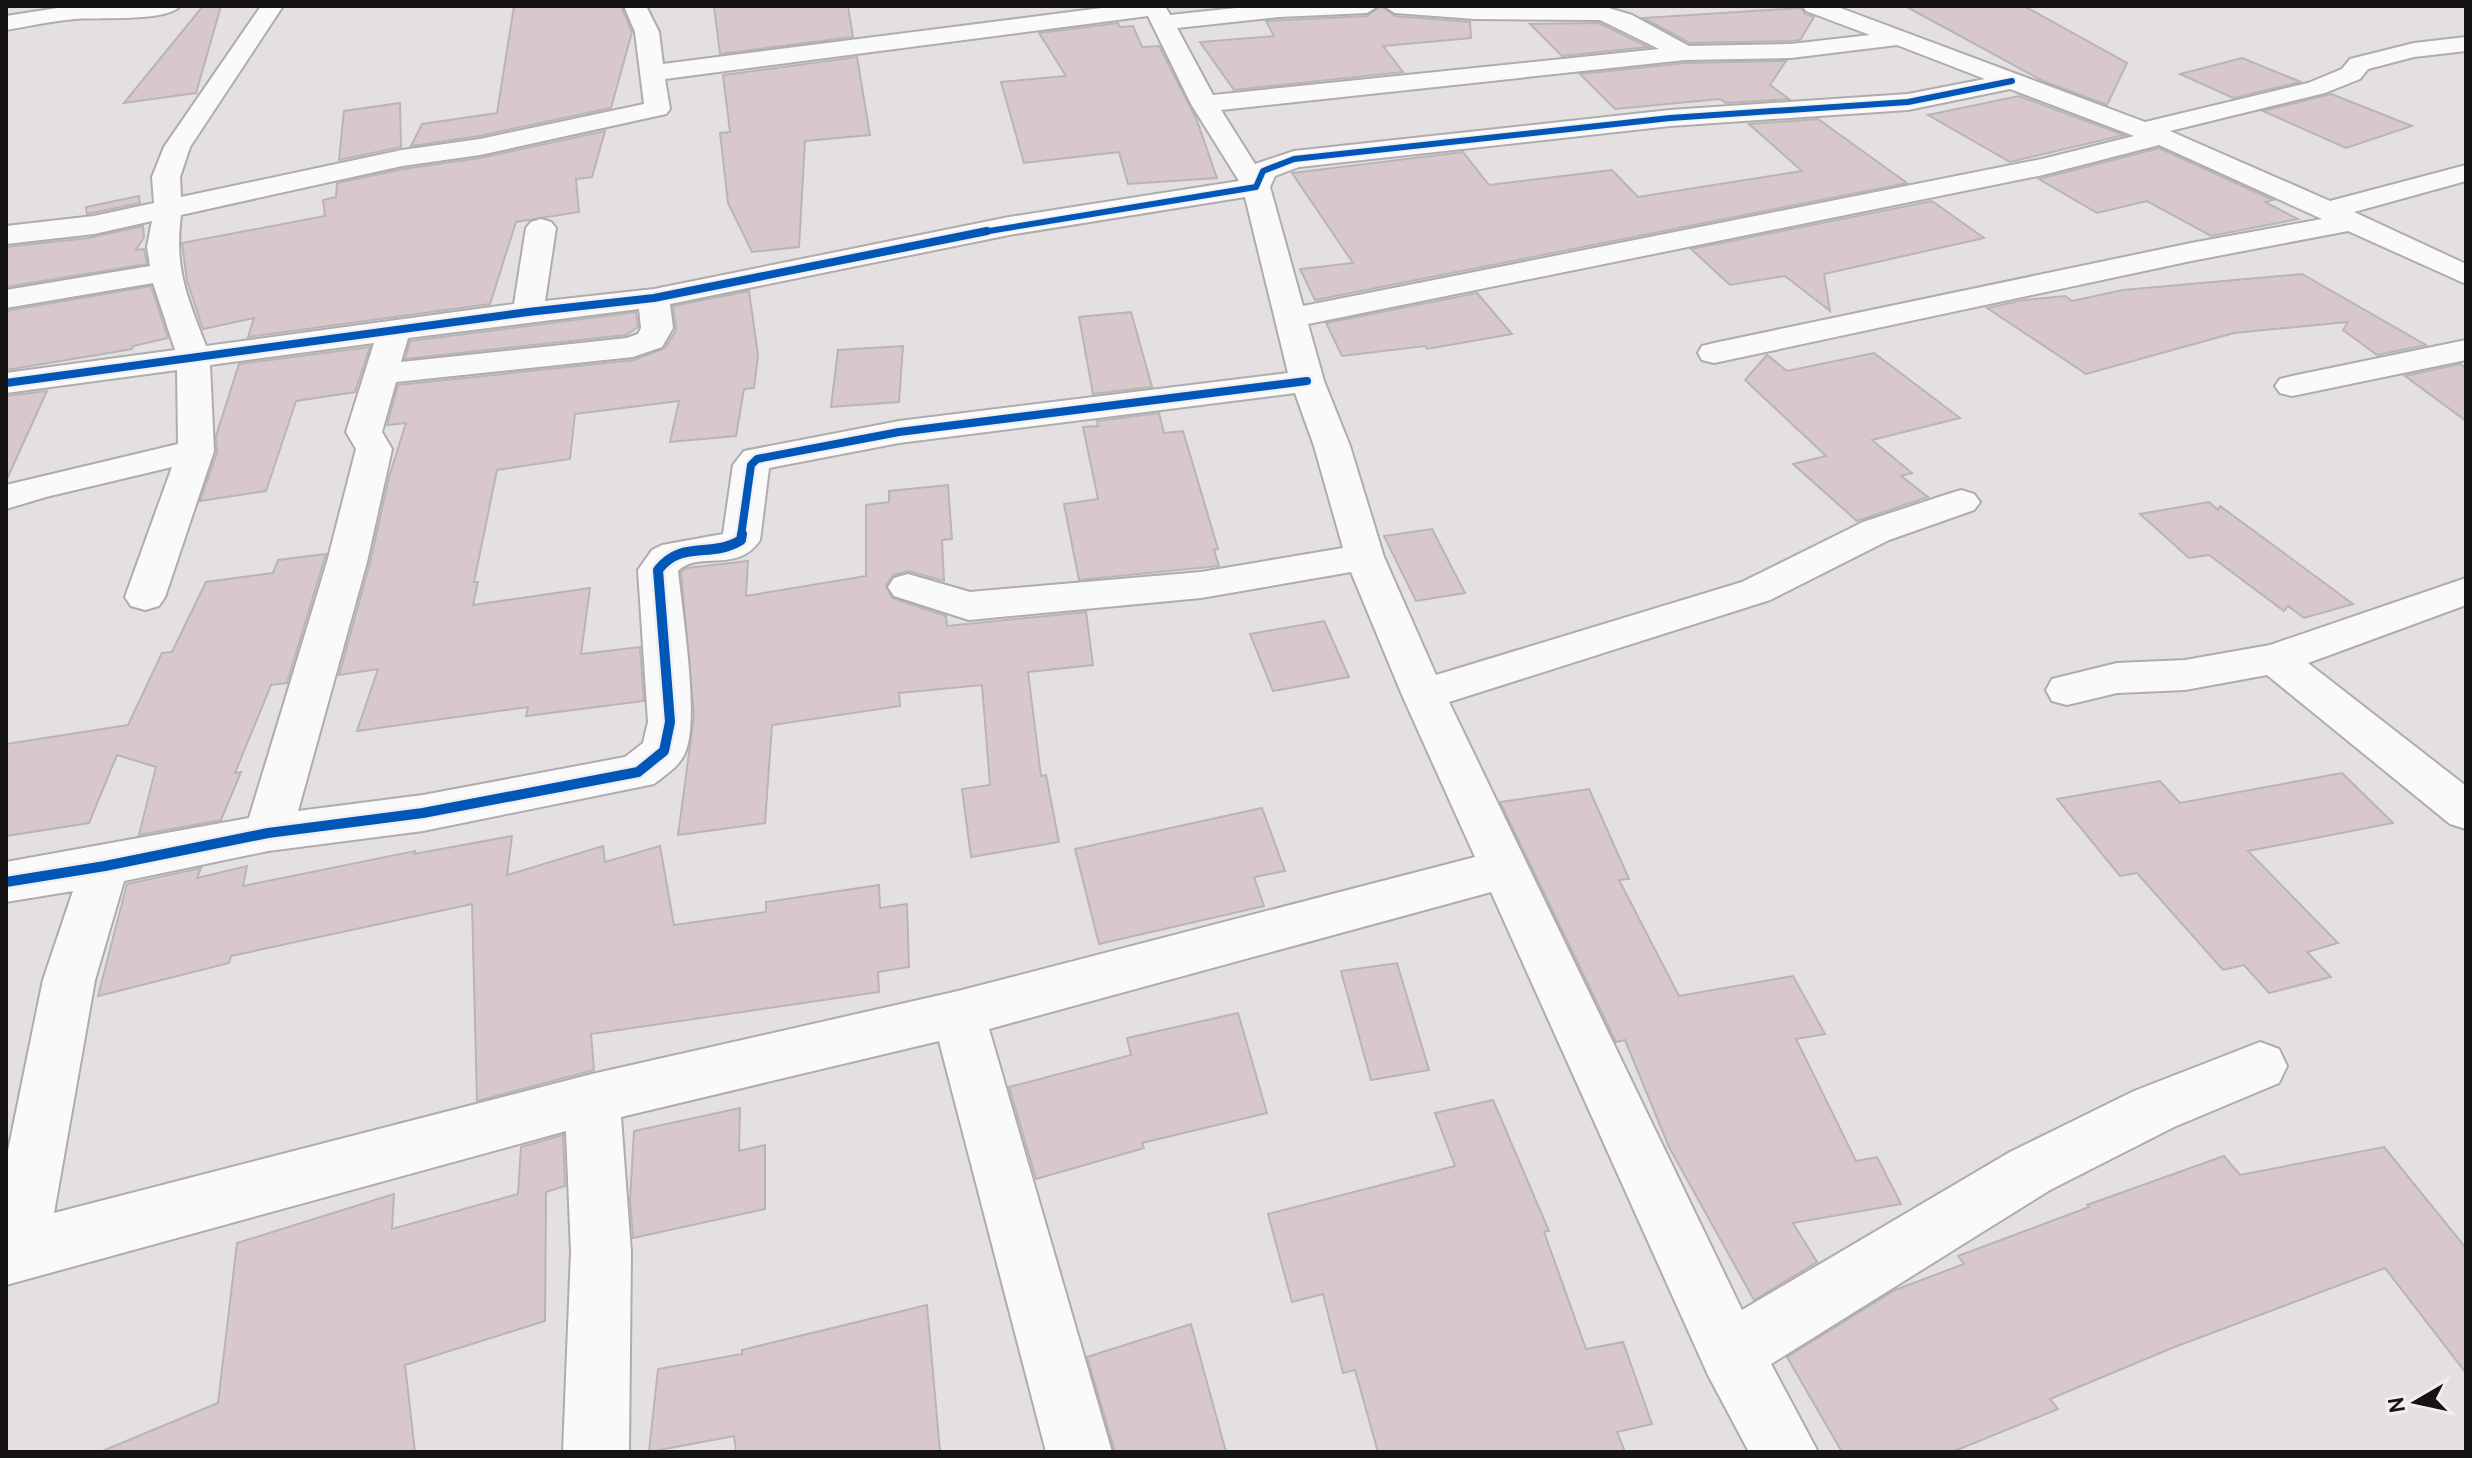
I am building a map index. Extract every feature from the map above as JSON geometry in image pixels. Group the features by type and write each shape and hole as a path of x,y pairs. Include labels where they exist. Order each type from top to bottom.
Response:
{"street":[{"path":"6,23 76,12 105,13 169,6"},
{"path":"145,597 196,451 193,356 169,290 162,247 168,208 166,177 177,147 193,119 221,84 272,6"},
{"path":"6,235 94,225 402,158 480,147 657,109 647,32 635,6"},
{"path":"653,73 1157,12 1367,6"},
{"path":"1395,6 1474,12 1602,13 1696,53 1747,82 1786,111"},
{"path":"1814,6 2198,151 2466,275"},
{"path":"1157,12 1204,104 1256,187 1274,265 1292,318 1307,381 1332,446 1365,557 1423,695 1730,1353 1785,1452"},
{"path":"1204,104 1696,53 1791,51 1899,39"},
{"path":"1292,318 2043,167 2316,88 2351,74 2359,64 2414,50 2466,44"},
{"path":"1256,187 1263,171 1294,159 1670,118 1908,102 2012,81"},
{"path":"1714,353 2191,252 2340,217 2466,173"},
{"path":"6,383 528,312 654,298 1009,226 1256,187"},
{"path":"528,312 541,228"},
{"path":"6,299 166,272"},
{"path":"381,374 633,347 651,340 657,328 654,298"},
{"path":"268,833 350,548 374,449 364,432 394,331"},
{"path":"2292,386 2466,350"},
{"path":"6,882 105,866 268,833 423,813 638,772 664,751 670,722 658,570 664,559 675,552 726,549 741,540 751,465 757,459 899,432 1307,381"},
{"path":"16,493 196,451"},
{"path":"1423,695 1756,591 1876,531 1961,502"},
{"path":"908,587 969,606 1201,585 1365,557"},
{"path":"2067,690 2117,678 2185,675 2275,659 2466,591"},
{"path":"2275,659 2466,811"},
{"path":"105,866 69,980 12,1254 592,1099 958,1014 1504,869"},
{"path":"958,1014 1079,1452"},
{"path":"1730,1353 2030,1171 2154,1109 2260,1066"},
{"path":"592,1099 601,1252 596,1452"}],"building":[{"path":"203,6 221,6 196,93 124,103"},
{"path":"514,6 621,6 632,32 611,108 479,136 411,146 422,124 497,113"},
{"path":"714,6 848,6 853,37 720,54"},
{"path":"1381,6 1395,16 1470,22 1471,38 1383,46 1403,72 1234,90 1200,42 1274,36 1266,21 1367,16"},
{"path":"1905,6 2024,6 2127,63 2107,105 2043,81"},
{"path":"1801,8 1805,14 1814,17 1800,40 1791,41 1690,43 1643,18"},
{"path":"1118,23 1120,27 1133,26 1142,47 1159,46 1196,118 1217,178 1128,184 1119,152 1024,163 1001,82 1066,76 1039,33"},
{"path":"1599,23 1648,47 1562,56 1530,24"},
{"path":"857,57 870,135 805,141 799,247 752,252 728,203 720,133 730,132 723,75"},
{"path":"2242,58 2301,82 2233,98 2180,74"},
{"path":"1786,61 1770,85 1789,99 1726,103 1720,99 1615,109 1580,74 1685,63"},
{"path":"2331,94 2412,126 2346,148 2263,111"},
{"path":"2019,96 2124,135 2010,162 1928,115"},
{"path":"400,103 401,147 339,160 344,111"},
{"path":"1818,119 1907,183 1315,300 1300,269 1353,263 1292,173 1463,152 1489,185 1612,170 1638,197 1802,171 1749,124"},
{"path":"605,131 592,177 576,179 579,212 516,222 490,304 248,337 254,318 203,329 187,281 182,243 325,216 323,200 336,197 337,183 403,169 480,158"},
{"path":"2159,148 2273,200 2265,202 2298,219 2211,236 2147,201 2097,213 2039,179"},
{"path":"139,196 140,203 87,214 86,207"},
{"path":"1932,201 1984,238 1824,274 1830,311 1785,276 1730,285 1691,249"},
{"path":"143,226 144,237 136,250 144,249 147,264 6,287 6,247 88,238"},
{"path":"2302,274 2426,345 2377,355 2343,330 2348,322 2234,333 2086,374 1987,308 2024,300 2065,296 2072,301 2123,290"},
{"path":"151,286 168,338 133,346 132,349 6,370 6,311"},
{"path":"749,291 758,355 754,388 744,389 736,436 670,442 679,401 575,414 570,459 497,470 474,582 478,582 473,605 590,588 581,654 640,647 644,701 526,716 528,707 357,731 378,669 339,675 370,563 389,477 406,423 387,425 398,385 634,360 665,348 676,330 673,306"},
{"path":"1477,293 1512,334 1427,349 1425,346 1342,356 1326,323"},
{"path":"636,312 638,327 626,335 405,359 410,341"},
{"path":"1131,312 1152,387 1093,394 1079,317"},
{"path":"903,346 899,402 831,407 838,350"},
{"path":"370,347 355,392 296,401 266,491 200,501 217,452 216,436 239,364"},
{"path":"1874,353 1960,418 1872,440 1912,473 1901,476 1928,497 1857,521 1793,464 1826,456 1745,380 1767,355 1787,371"},
{"path":"2460,364 2466,368 2466,421 2405,376"},
{"path":"47,391 6,481 6,396"},
{"path":"1159,413 1164,433 1183,431 1218,549 1214,550 1219,566 1079,580 1064,504 1098,499 1083,427 1098,426 1097,421"},
{"path":"948,485 952,539 942,540 944,581 909,571 893,575 886,585 892,598 946,616 947,626 1086,612 1093,665 1028,672 1041,776 1046,775 1059,842 971,857 962,789 990,785 982,685 899,693 900,706 772,725 765,823 678,835 694,716 681,572 687,568 748,561 746,596 866,576 866,505 889,502 889,491"},
{"path":"2209,502 2218,510 2220,506 2353,604 2304,618 2288,606 2284,611 2209,555 2189,558 2140,514"},
{"path":"1432,529 1465,593 1416,601 1384,536"},
{"path":"326,554 287,683 271,685 235,773 241,772 221,820 139,835 156,767 117,755 89,823 6,836 6,744 128,725 162,653 172,652 206,582 273,573 278,560"},
{"path":"1324,621 1349,677 1273,691 1250,634"},
{"path":"2342,773 2393,823 2248,851 2338,943 2307,952 2331,977 2269,993 2244,965 2223,970 2137,873 2120,876 2057,799 2160,781 2180,803"},
{"path":"1589,789 1629,879 1619,880 1679,996 1793,976 1825,1034 1796,1039 1856,1161 1877,1157 1901,1204 1793,1223 1817,1262 1754,1300 1669,1147 1625,1040 1616,1042 1500,802"},
{"path":"1262,808 1285,871 1254,877 1264,906 1099,944 1075,849"},
{"path":"512,836 507,875 603,846 605,862 660,846 674,925 766,912 766,902 879,885 880,908 907,904 909,967 878,972 879,992 591,1034 594,1070 477,1101 472,904 231,956 229,963 98,996 127,884 201,868 197,878 247,866 243,886 415,851 414,854"},
{"path":"1397,963 1429,1070 1371,1080 1341,971"},
{"path":"1238,1013 1267,1113 1142,1143 1144,1148 1036,1179 1009,1087 1131,1055 1127,1038"},
{"path":"1493,1100 1549,1231 1544,1232 1586,1349 1623,1342 1652,1424 1617,1432 1625,1452 1378,1452 1355,1370 1343,1373 1323,1294 1292,1302 1268,1214 1455,1166 1435,1113"},
{"path":"740,1108 739,1151 765,1145 765,1209 633,1238 630,1200 634,1131"},
{"path":"563,1135 565,1186 546,1192 545,1321 405,1365 415,1452 100,1452 218,1403 237,1243 394,1194 392,1229 518,1194 521,1147"},
{"path":"2384,1147 2466,1248 2466,1373 2385,1268 2172,1348 2050,1399 2058,1409 1952,1452 1842,1452 1787,1357 1895,1290 1964,1264 1958,1256 2224,1156 2240,1175"},
{"path":"927,1305 940,1452 736,1452 734,1436 649,1452 658,1369 742,1354 742,1350"},
{"path":"1191,1324 1226,1452 1115,1452 1087,1357"}],"cycle path":[{"path":"6,383 528,312 654,298 1009,226 1256,187 1263,171 1294,159 1670,118 1908,102 2012,81"},
{"path":"6,882 105,866 268,833 423,813 638,772 664,751 670,722 658,570 666,559 676,554 720,550 741,540 751,465 757,459 899,432 1307,381"}]}
